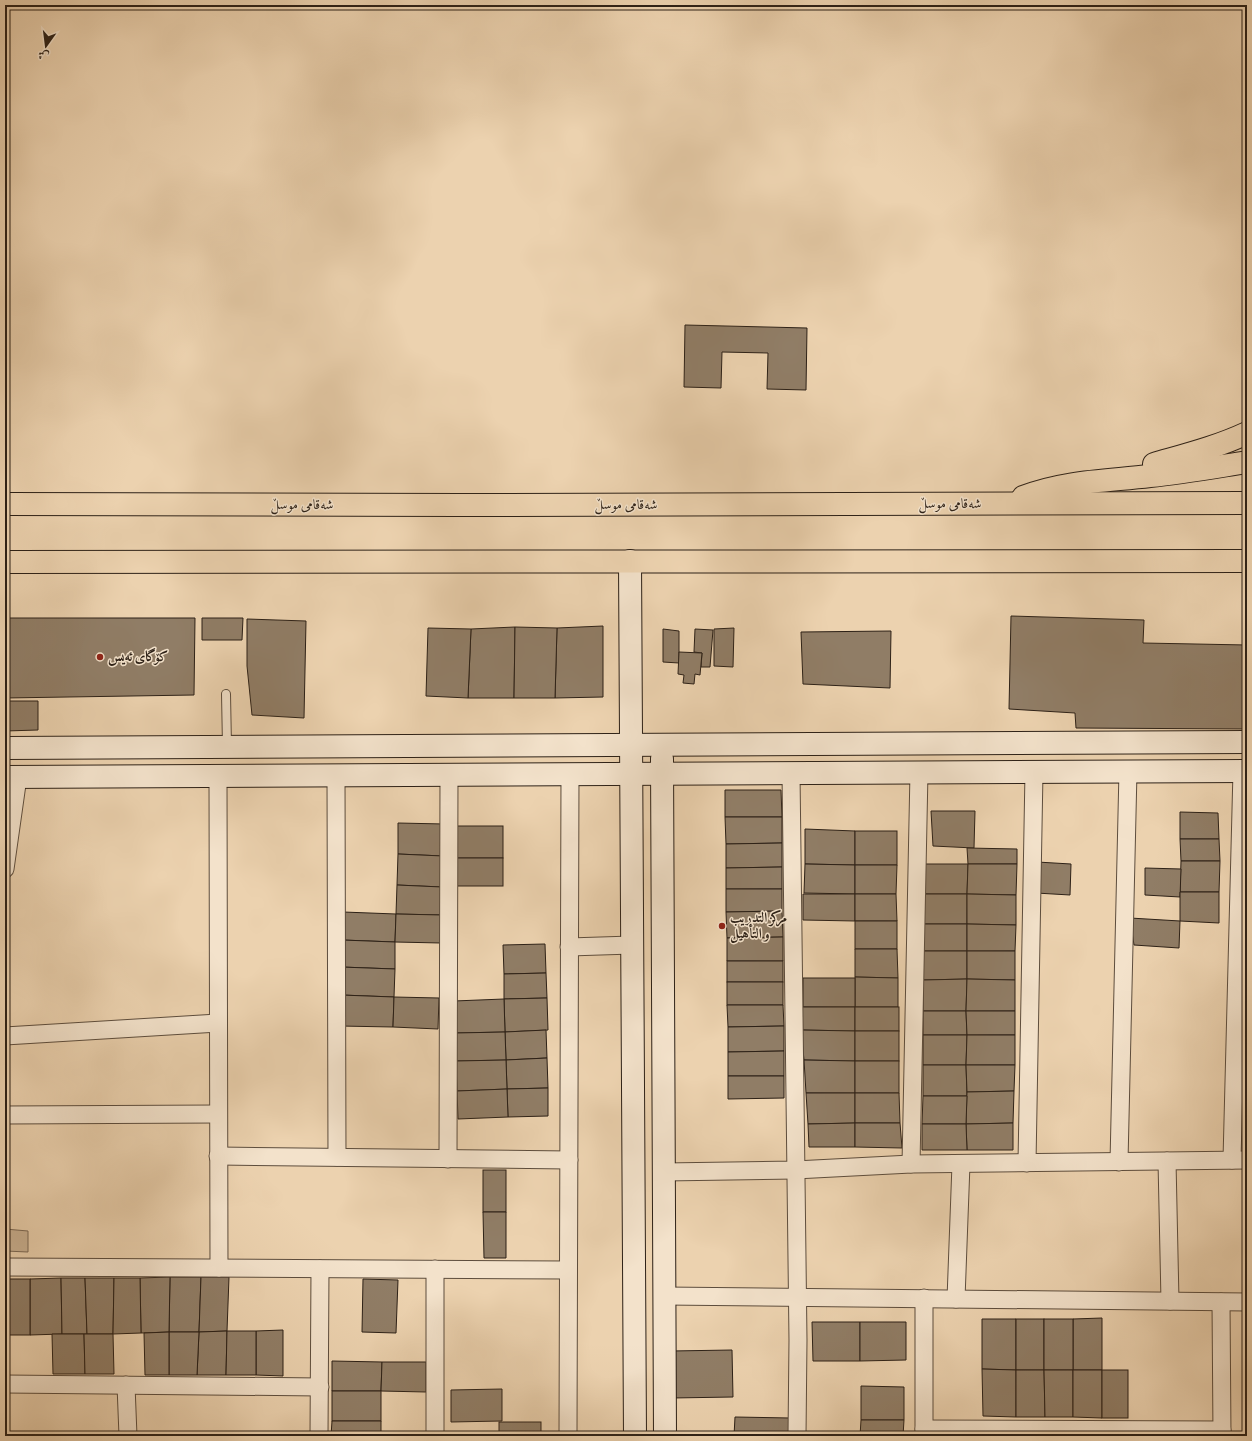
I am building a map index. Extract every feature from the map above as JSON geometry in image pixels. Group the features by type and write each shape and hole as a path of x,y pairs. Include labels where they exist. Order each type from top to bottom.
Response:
{"highway":[{"path":"1006,504 1051,488 1088,481 1194,453 1247,433"},
{"path":"1088,481 1150,476 1247,462"},
{"name":"شەقامی موسڵ","path":"5,504 1247,503"},
{"path":"1118,561 1247,569"},
{"path":"5,562 1247,561"}],"street":[{"path":"630,561 635,1436"},
{"path":"5,748 1247,742"},
{"path":"1070,743 1070,772"},
{"path":"662,744 665,1436"},
{"path":"283,747 284,776"},
{"path":"1119,1162 1128,771"},
{"path":"5,870 12,777 1245,771 1240,1160 911,1164 795,1170 664,1172"},
{"path":"911,1164 919,772"},
{"path":"1027,1163 1034,772"},
{"path":"791,773 795,1170 798,1297 797,1436"},
{"path":"568,1436 570,774"},
{"path":"448,1159 449,775"},
{"path":"218,776 219,1268"},
{"path":"336,776 337,1157"},
{"path":"569,947 632,945"},
{"path":"5,1036 218,1023"},
{"path":"5,1115 218,1114"},
{"path":"218,1156 569,1160"},
{"path":"1167,1161 1170,1301"},
{"path":"956,1299 962,1164"},
{"path":"5,1267 568,1270"},
{"path":"319,1436 320,1269"},
{"path":"435,1269 435,1436"},
{"path":"664,1296 1247,1302"},
{"path":"924,1298 924,1433 1222,1433 1221,1302"},
{"path":"5,1384 320,1387"},
{"path":"126,1384 128,1436"},
{"path":"635,1409 665,1408"}],"lane":[{"path":"226,694 227,747"}],"shaded area":[{"path":"5,1229 28,1231 28,1252 5,1251"}],"building":[{"path":"685,325 807,328 806,390 767,389 768,353 722,352 721,388 684,387"},
{"path":"1011,616 1144,620 1143,643 1247,645 1247,729 1076,728 1075,713 1009,709"},
{"name":"کۆگای ئەیس","path":"5,618 195,618 194,695 5,698"},
{"path":"202,618 243,618 242,640 202,640"},
{"path":"247,619 306,621 304,718 252,715 247,666"},
{"path":"603,626 603,697 555,698 557,628"},
{"path":"515,627 514,698 468,698 471,629"},
{"path":"515,627 557,628 555,698 514,698"},
{"path":"428,628 471,629 468,698 426,696"},
{"path":"734,628 733,667 714,666 714,629"},
{"path":"663,629 679,631 679,663 663,662"},
{"path":"695,629 713,630 710,667 701,667 702,653 694,652"},
{"path":"891,631 890,688 803,684 801,632"},
{"path":"679,652 702,653 700,675 695,674 694,684 683,683 684,675 678,674"},
{"path":"5,701 38,701 38,730 5,731"},
{"path":"725,790 781,790 782,817 725,817"},
{"path":"931,811 975,811 974,848 933,846"},
{"path":"1180,812 1218,813 1219,839 1180,839"},
{"path":"725,817 782,817 782,843 726,844"},
{"path":"398,823 444,824 443,856 398,854"},
{"path":"456,826 503,826 503,858 456,858"},
{"path":"805,829 855,831 855,865 805,864"},
{"path":"855,831 897,831 897,865 855,865"},
{"path":"1180,839 1219,839 1220,861 1181,861"},
{"path":"782,843 782,867 726,868 726,844"},
{"path":"967,848 1017,849 1017,864 968,864"},
{"path":"398,854 443,856 442,887 397,885"},
{"path":"456,858 503,858 503,886 456,886"},
{"path":"1181,861 1220,861 1219,892 1180,892"},
{"path":"1037,862 1071,864 1070,895 1036,893"},
{"path":"805,864 855,865 855,894 804,893"},
{"path":"923,864 968,864 967,894 923,894"},
{"path":"968,864 1017,864 1016,895 967,894"},
{"path":"855,865 897,865 896,894 855,894"},
{"path":"782,867 782,889 726,889 726,868"},
{"path":"1145,868 1181,869 1180,897 1145,895"},
{"path":"397,885 442,887 442,915 396,914"},
{"path":"726,889 782,889 782,911 726,912"},
{"path":"1180,892 1219,892 1219,923 1180,921"},
{"path":"803,894 855,894 855,921 803,920"},
{"path":"855,894 896,894 897,921 855,921"},
{"path":"923,894 967,894 967,924 923,924"},
{"path":"967,894 1016,895 1016,925 967,924"},
{"path":"782,911 783,937 727,938 726,912"},
{"path":"343,912 396,914 395,942 342,940"},
{"path":"396,914 442,915 441,943 395,942"},
{"path":"1130,918 1180,921 1179,948 1134,945"},
{"path":"855,921 897,921 897,949 855,949"},
{"path":"923,924 967,924 967,951 923,951"},
{"path":"967,924 1016,925 1015,951 967,951"},
{"path":"783,937 783,961 727,961 727,938"},
{"path":"342,940 395,942 395,969 341,967"},
{"path":"545,944 546,973 504,974 503,945"},
{"path":"855,949 897,949 898,978 855,977"},
{"path":"923,951 967,951 967,979 923,980"},
{"path":"967,951 1015,951 1015,980 967,979"},
{"path":"727,961 783,961 783,982 727,982"},
{"path":"341,967 395,969 394,997 341,995"},
{"path":"546,973 547,998 504,999 504,974"},
{"path":"855,977 898,978 898,1007 855,1007"},
{"path":"803,978 855,978 855,1007 803,1007"},
{"path":"967,979 966,1011 923,1011 923,980"},
{"path":"967,979 1015,980 1015,1011 966,1011"},
{"path":"727,982 783,982 783,1005 727,1005"},
{"path":"341,995 394,997 393,1027 340,1026"},
{"path":"394,997 439,998 438,1029 393,1027"},
{"path":"547,998 548,1030 505,1032 504,999"},
{"path":"504,999 505,1032 455,1033 454,1001"},
{"path":"727,1005 783,1005 784,1026 728,1027"},
{"path":"801,1007 855,1007 855,1031 801,1030"},
{"path":"855,1007 899,1007 899,1031 855,1031"},
{"path":"923,1011 966,1011 967,1035 923,1035"},
{"path":"966,1011 1015,1011 1015,1035 967,1035"},
{"path":"784,1026 784,1051 728,1052 728,1027"},
{"path":"546,1030 547,1058 506,1060 505,1032"},
{"path":"801,1030 855,1031 855,1061 804,1060"},
{"path":"855,1031 899,1031 899,1061 855,1061"},
{"path":"505,1032 506,1060 456,1061 455,1033"},
{"path":"923,1035 967,1035 966,1065 923,1065"},
{"path":"967,1035 1015,1035 1015,1065 966,1065"},
{"path":"784,1051 784,1076 728,1076 728,1052"},
{"path":"547,1058 548,1088 507,1089 506,1060"},
{"path":"506,1060 507,1089 457,1091 456,1061"},
{"path":"804,1060 855,1061 855,1093 806,1093"},
{"path":"855,1061 899,1061 899,1093 855,1093"},
{"path":"923,1065 966,1065 967,1096 923,1096"},
{"path":"966,1065 1015,1065 1014,1091 967,1092"},
{"path":"728,1076 784,1076 784,1098 728,1099"},
{"path":"548,1088 548,1116 508,1117 507,1089"},
{"path":"507,1089 508,1117 458,1119 457,1091"},
{"path":"1014,1091 1013,1123 966,1124 967,1092"},
{"path":"806,1093 855,1093 855,1123 808,1124"},
{"path":"855,1093 899,1093 900,1123 855,1123"},
{"path":"923,1096 967,1096 966,1124 922,1124"},
{"path":"855,1123 855,1147 809,1147 808,1124"},
{"path":"855,1123 900,1123 902,1148 855,1147"},
{"path":"1013,1123 1013,1150 967,1150 966,1124"},
{"path":"922,1124 966,1124 967,1150 922,1150"},
{"path":"483,1170 506,1170 506,1212 483,1212"},
{"path":"483,1212 506,1212 506,1258 484,1258"},
{"path":"170,1277 201,1277 199,1332 169,1332"},
{"path":"170,1277 169,1332 141,1333 140,1278"},
{"path":"201,1277 229,1277 227,1331 199,1332"},
{"path":"61,1278 62,1334 30,1335 30,1279"},
{"path":"61,1278 85,1278 87,1334 62,1334"},
{"path":"85,1278 114,1278 113,1334 87,1334"},
{"path":"114,1278 140,1278 141,1333 113,1334"},
{"path":"5,1279 30,1279 30,1335 5,1335"},
{"path":"363,1279 398,1280 396,1333 362,1332"},
{"path":"1102,1318 1102,1370 1073,1370 1073,1319"},
{"path":"982,1319 1016,1319 1016,1370 982,1369"},
{"path":"1016,1319 1044,1319 1044,1370 1016,1370"},
{"path":"1044,1319 1073,1319 1073,1370 1044,1370"},
{"path":"812,1322 860,1322 860,1361 813,1361"},
{"path":"860,1322 906,1322 906,1360 860,1361"},
{"path":"283,1330 283,1376 256,1375 256,1331"},
{"path":"227,1331 226,1375 197,1375 199,1332"},
{"path":"227,1331 256,1331 256,1375 226,1375"},
{"path":"169,1332 199,1332 197,1375 169,1375"},
{"path":"169,1332 169,1375 145,1375 144,1333"},
{"path":"52,1334 84,1334 85,1374 53,1374"},
{"path":"84,1334 113,1334 114,1374 85,1374"},
{"path":"732,1350 733,1397 672,1398 671,1351"},
{"path":"332,1361 382,1362 381,1391 332,1391"},
{"path":"382,1362 426,1362 426,1392 381,1391"},
{"path":"982,1369 1016,1370 1016,1417 983,1416"},
{"path":"1016,1370 1044,1370 1045,1417 1016,1417"},
{"path":"1044,1370 1073,1370 1073,1417 1045,1417"},
{"path":"1073,1370 1102,1370 1102,1418 1073,1417"},
{"path":"1102,1370 1128,1370 1128,1418 1102,1418"},
{"path":"861,1386 904,1387 904,1420 861,1420"},
{"path":"502,1389 502,1421 451,1422 451,1390"},
{"path":"332,1391 381,1391 381,1421 332,1421"},
{"path":"735,1417 790,1418 789,1436 734,1436"},
{"path":"861,1420 904,1420 903,1436 860,1436"},
{"path":"332,1421 381,1421 381,1436 331,1436"},
{"path":"499,1422 541,1422 541,1436 499,1436"}],"place":[{"name":"کۆگای ئەیس","path":"100,657"},
{"name":"مركز التدريب و التأهيل","path":"722,926"}]}
